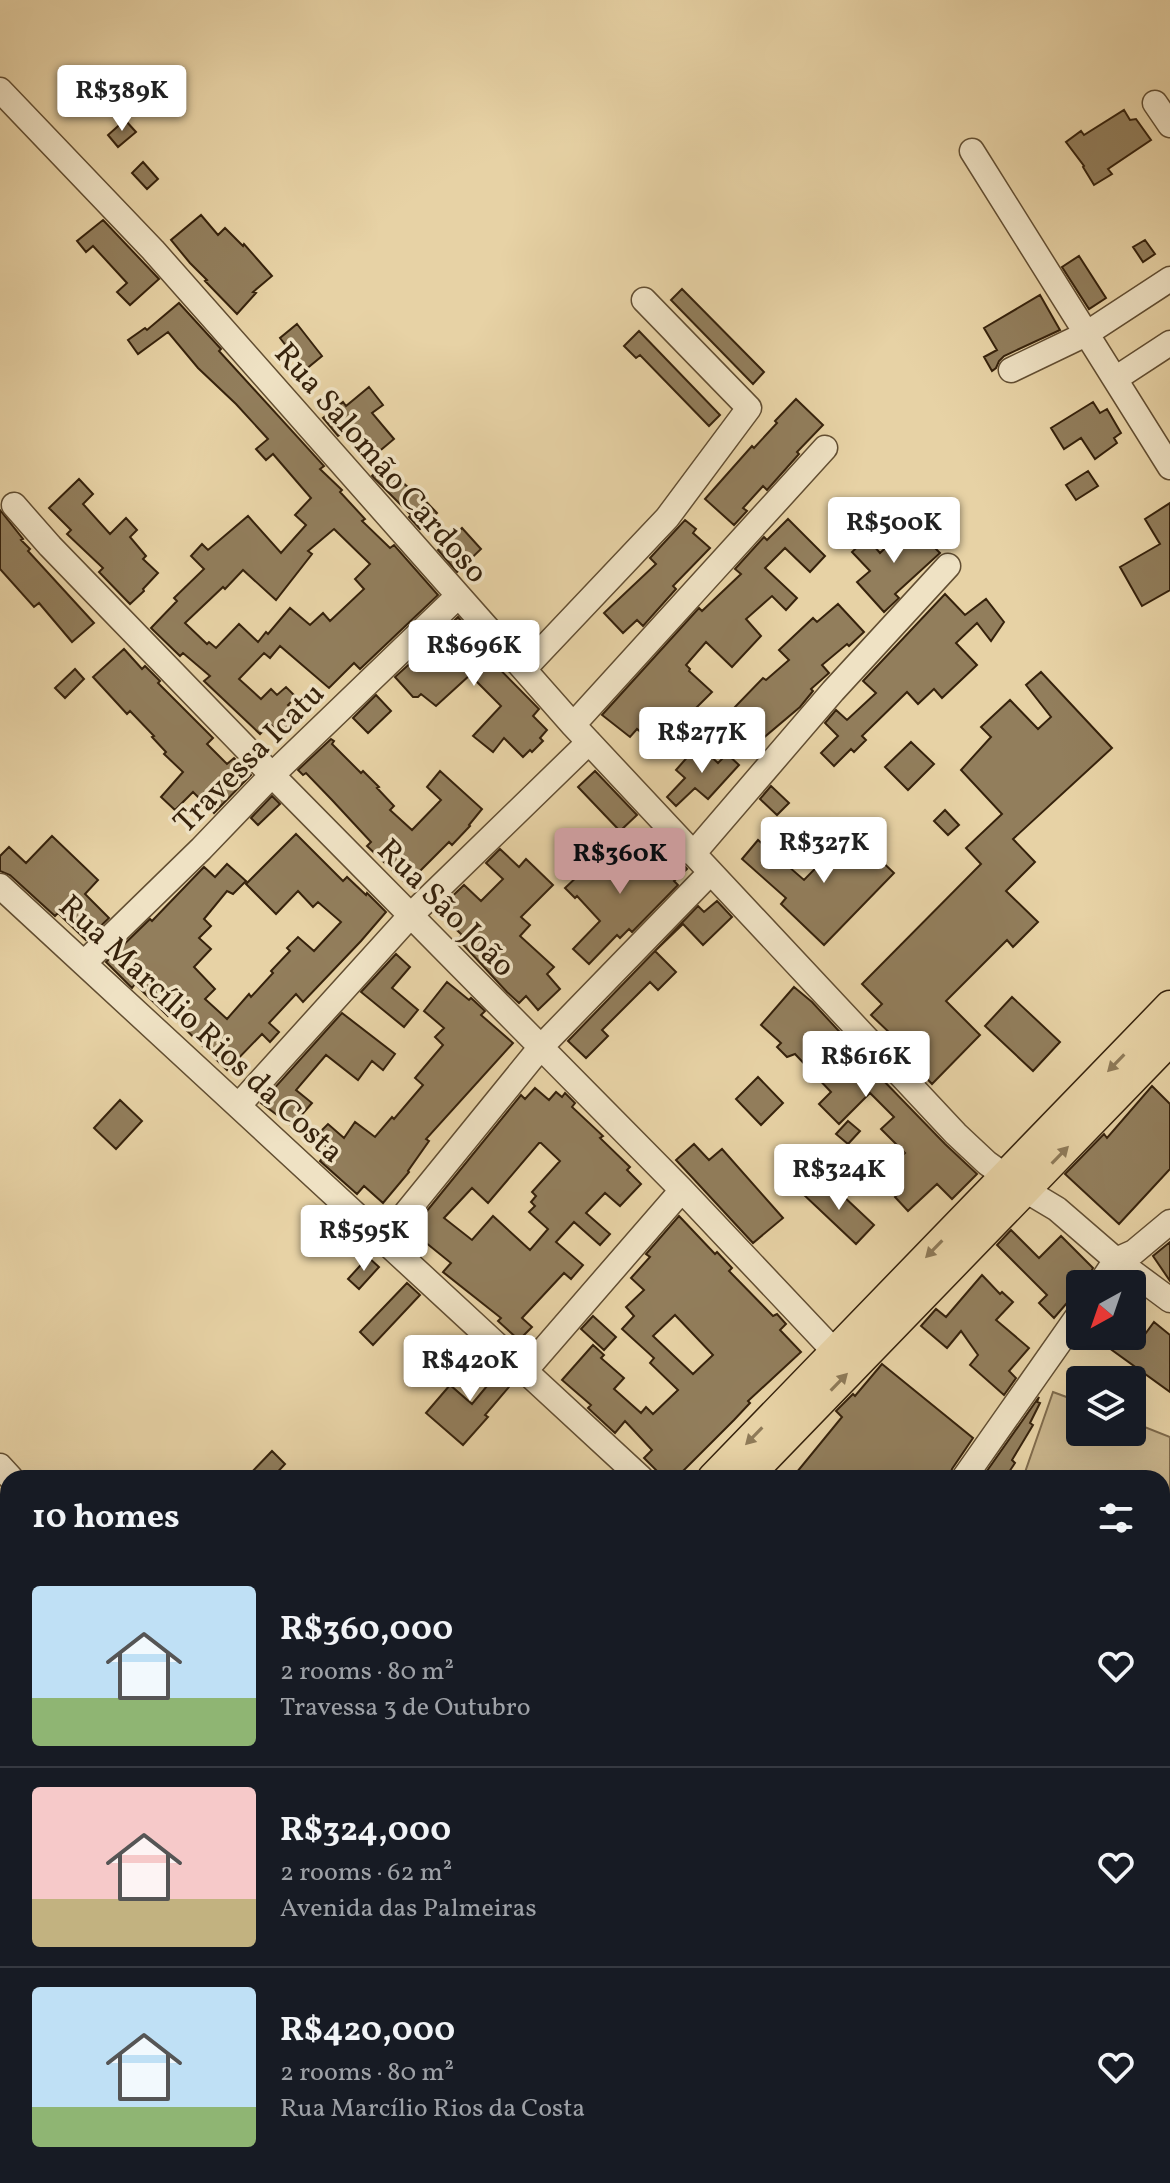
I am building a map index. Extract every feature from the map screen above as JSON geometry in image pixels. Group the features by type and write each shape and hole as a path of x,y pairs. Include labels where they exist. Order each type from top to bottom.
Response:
{"main road":[{"path":"753,1470 1015,1183 1170,1006"},
{"path":"721,1470 835,1352 1170,1040"}],"street":[{"name":"Rua Salomão Cardoso","path":"0,90 153,250 581,734 956,1134 987,1163 1057,1209 1116,1260 1170,1300"},
{"path":"1155,103 1170,125"},
{"path":"972,151 1170,467"},
{"path":"1011,370 1086,334 1170,279"},
{"path":"524,669 667,518 749,408 644,300"},
{"path":"1115,379 1170,343"},
{"path":"239,1105 581,734 825,448"},
{"name":"Rua São João","path":"14,505 272,775 682,1190 835,1352"},
{"path":"693,854 805,723 948,566"},
{"name":"Travessa Icatu","path":"84,963 272,775 457,597"},
{"path":"384,1240 540,1048 710,873"},
{"name":"Rua Marcílio Rios da Costa","path":"0,886 632,1470"},
{"path":"525,1371 682,1190"},
{"path":"1109,1270 1116,1260 1134,1252 1170,1222"},
{"path":"970,1470 1066,1333"}],"shaded area":[{"path":"1053,1392 1066,1397 1066,1446 1146,1446 1146,1428 1170,1437 1170,1470 1026,1470"}],"building":[{"path":"1124,110 1130,120 1136,119 1151,140 1108,169 1112,174 1094,185 1066,142 1081,131 1084,135"},
{"path":"125,120 136,132 118,147 108,135"},
{"path":"143,162 158,179 147,189 132,173"},
{"path":"201,215 218,235 225,228 244,244 272,276 253,292 256,293 237,314 171,240"},
{"path":"103,220 159,279 130,305 117,292 127,283 93,246 86,252 77,241"},
{"path":"1145,240 1155,254 1143,262 1133,247"},
{"path":"1079,256 1106,298 1089,309 1062,267"},
{"path":"682,289 764,372 753,384 671,300"},
{"path":"1040,295 1060,330 1004,356 992,371 984,357 997,350 984,328"},
{"path":"179,303 324,466 320,469 342,490 340,492 365,519 362,521 390,548 394,545 438,595 360,669 354,663 329,688 280,646 270,658 264,653 239,679 261,699 271,689 277,695 286,687 296,697 288,705 300,718 282,736 270,724 260,734 204,681 210,676 183,653 180,656 151,628 177,601 174,598 204,569 191,556 202,544 208,550 248,516 281,553 306,525 295,515 311,498 273,454 266,460 256,449 268,439 198,368 168,332 138,354 128,340 145,328 147,330","holes":["334,529 370,564 355,579 364,589 330,621 323,613 310,625 290,608 258,642 239,624 216,648 209,642 207,644 185,623 243,570 276,600 312,554 308,551"]},
{"path":"297,324 322,356 305,370 280,338"},
{"path":"639,331 720,415 709,426 640,355 636,358 624,346"},
{"path":"369,387 383,405 372,413 394,439 376,454 352,426 338,436 323,418 343,402 346,406"},
{"path":"796,399 823,425 767,490 763,486 743,508 747,511 734,525 705,499"},
{"path":"1093,402 1100,413 1107,409 1121,433 1114,438 1117,443 1095,459 1081,438 1064,449 1051,428"},
{"path":"383,464 437,513 420,529 409,517 411,515 372,476"},
{"path":"1088,471 1098,486 1076,500 1066,485"},
{"path":"79,479 93,494 83,504 110,534 126,518 137,530 130,537 146,556 143,559 158,573 130,604 99,572 103,568 67,534 71,530 49,508"},
{"path":"1170,503 1170,590 1142,606 1120,567 1160,544 1145,519"},
{"path":"0,510 30,549 28,551 94,623 72,642 39,603 34,607 0,569"},
{"path":"788,519 825,556 810,572 785,548 765,568 797,598 786,610 772,596 746,619 761,636 732,667 706,642 686,665 712,692 688,713 666,741 659,747 637,729 630,737 602,715 699,608 702,611 741,574 735,569 764,537 767,540"},
{"path":"685,520 696,529 693,533 710,548 673,586 676,589 643,626 637,620 623,633 604,613 656,564 650,558"},
{"path":"911,524 940,553 895,594 899,598 884,612 857,582 870,571 852,552 867,538 880,553"},
{"path":"462,528 481,549 457,572 438,550"},
{"path":"945,594 965,615 986,599 1004,622 991,641 977,623 956,643 977,665 942,698 934,689 918,704 907,692 862,736 866,740 854,752 851,749 834,766 821,753 838,736 825,723 836,710 847,720 876,693 863,681"},
{"path":"838,604 864,632 822,665 829,673 811,689 813,691 800,707 761,740 733,709 763,678 766,680 789,660 779,650 813,618 817,622"},
{"path":"458,617 473,635 469,638 539,709 533,716 547,730 540,738 543,741 523,757 504,738 493,752 473,736 501,706 470,675 436,706 421,694 413,697 395,677"},
{"path":"124,649 142,669 145,666 160,681 158,683 213,738 207,744 227,764 234,758 251,775 214,813 193,792 175,810 161,797 183,772 164,754 166,752 154,736 130,711 127,714 93,677"},
{"path":"75,669 84,679 65,698 55,688"},
{"path":"1041,672 1112,748 1013,839 1035,862 1006,891 1038,922 1013,947 1007,940 946,1001 980,1035 932,1084 912,1063 916,1058 871,1015 882,1004 862,984 981,864 966,848 1002,814 961,770 991,737 981,727 1010,700 1038,729 1051,717 1026,685"},
{"path":"376,695 391,711 368,733 353,718"},
{"path":"331,739 334,741 332,744 361,773 363,771 379,787 394,806 390,810 412,830 441,800 427,787 440,771 482,809 452,845 449,842 407,884 367,846 371,842 332,800 306,773 303,775 298,770"},
{"path":"911,742 934,764 908,790 885,767"},
{"path":"698,745 718,763 727,754 739,765 708,799 695,788 676,806 667,797 685,778 676,770"},
{"path":"595,771 637,815 620,831 578,787"},
{"path":"771,786 789,803 777,815 760,799"},
{"path":"272,796 280,804 258,825 251,818"},
{"path":"945,810 959,825 948,835 934,821"},
{"path":"851,832 894,873 824,945 781,904 786,898 742,859 758,840 804,880"},
{"path":"296,834 343,881 347,877 386,912 303,1002 296,994 269,1023 279,1032 270,1042 262,1034 227,1070 170,1014 168,1016 135,984 132,988 106,962 150,919 152,921 204,867 215,877 227,864 246,881 233,894 227,891 204,919 211,926 199,938 211,949 194,967 215,989 205,999 227,1019 273,973 271,971 290,951 287,948 298,937 314,951 341,922 318,902 313,907 298,891 276,914 246,884"},
{"path":"52,836 98,880 85,894 109,918 86,940 58,913 55,916 10,875 0,871 0,856 9,847 26,863"},
{"path":"613,843 639,872 645,867 651,873 673,853 687,869 674,881 678,885 632,932 629,929 620,938 617,935 589,964 573,949 600,921 577,896 575,898 565,888"},
{"path":"500,849 519,867 526,859 553,885 521,917 530,925 520,936 554,967 547,974 560,989 538,1010 526,996 519,1003 507,992 458,939 462,935 437,911 464,885 481,901 503,879 486,863"},
{"path":"717,901 732,917 703,945 683,924 655,951 698,906 704,912"},
{"path":"655,951 676,972 658,990 650,982 602,1030 608,1036 586,1058 568,1041"},
{"path":"396,954 410,967 392,988 418,1010 404,1027 361,992"},
{"path":"447,982 469,1000 471,998 485,1011 481,1015 513,1043 426,1139 429,1141 409,1172 383,1203 364,1186 357,1194 320,1161 329,1149 315,1137 328,1124 344,1138 355,1122 375,1137 423,1085 415,1078 443,1045 435,1037 444,1028 424,1011"},
{"path":"794,987 977,1174 952,1199 937,1184 908,1211 895,1197 903,1190 886,1171 905,1153 881,1129 894,1117 870,1093 839,1124 819,1104 831,1092 795,1054 787,1057 777,1047 781,1043 761,1025"},
{"path":"1012,997 1060,1042 1033,1071 985,1026"},
{"path":"342,1013 395,1054 383,1070 372,1061 358,1080 326,1055 296,1090 312,1103 292,1126 261,1103"},
{"path":"758,1077 783,1103 761,1125 736,1099"},
{"path":"1152,1086 1170,1104 1170,1169 1119,1224 1065,1174 1104,1134 1107,1138"},
{"path":"535,1088 549,1100 556,1092 562,1097 565,1093 575,1103 572,1107 603,1136 600,1138 630,1167 627,1170 641,1184 620,1206 605,1193 586,1213 610,1234 600,1245 574,1222 556,1242 583,1265 571,1279 564,1273 522,1318 532,1327 519,1340 498,1321 501,1318 443,1272 451,1263 409,1233 521,1095 525,1099","holes":["541,1143 560,1161 532,1192 536,1196 531,1202 535,1206 529,1212 548,1229 530,1250 493,1216 472,1240 444,1218 472,1188 488,1203"]},
{"path":"120,1100 142,1121 116,1149 94,1128"},
{"path":"848,1121 860,1131 848,1144 836,1134"},
{"path":"694,1144 709,1160 722,1149 783,1218 753,1243 676,1160"},
{"path":"817,1179 838,1199 842,1195 874,1225 856,1244 803,1194"},
{"path":"679,1216 715,1254 717,1252 732,1268 729,1271 773,1316 777,1314 786,1324 780,1330 801,1352 748,1401 750,1403 684,1470 656,1470 644,1458 652,1450 625,1421 615,1433 588,1408 591,1405 562,1380 593,1345 604,1355 601,1358 624,1378 614,1389 641,1413 646,1407 653,1414 678,1390 650,1363 654,1358 622,1329 634,1316 626,1307 644,1290 631,1278 650,1257 646,1254","holes":["675,1315 713,1355 693,1374 653,1336"]},
{"path":"1011,1230 1039,1258 1061,1236 1093,1268 1066,1270 1066,1304 1054,1318 1039,1303 1047,1295 997,1245"},
{"path":"1170,1242 1170,1281 1153,1256"},
{"path":"368,1257 379,1267 359,1289 348,1279"},
{"path":"982,1275 1000,1294 1002,1292 1013,1302 996,1320 1029,1348 1009,1371 1016,1378 1004,1395 970,1365 978,1355 961,1331 947,1348 921,1326 936,1309 946,1317"},
{"path":"407,1283 420,1295 373,1345 360,1332"},
{"path":"593,1316 616,1337 604,1350 581,1329"},
{"path":"1154,1322 1170,1335 1170,1392 1146,1375 1146,1366 1134,1366 1112,1350 1146,1350 1146,1333"},
{"path":"481,1352 514,1381 463,1445 426,1413 450,1385 472,1404 492,1380 472,1362"},
{"path":"882,1364 973,1438 952,1470 799,1470 842,1417 836,1411 853,1394 855,1396"},
{"path":"1039,1397 1037,1402 1040,1403 1030,1423 1033,1425 1012,1460 1015,1463 1010,1470 988,1470"},
{"path":"272,1451 285,1464 279,1470 254,1470"}]}
